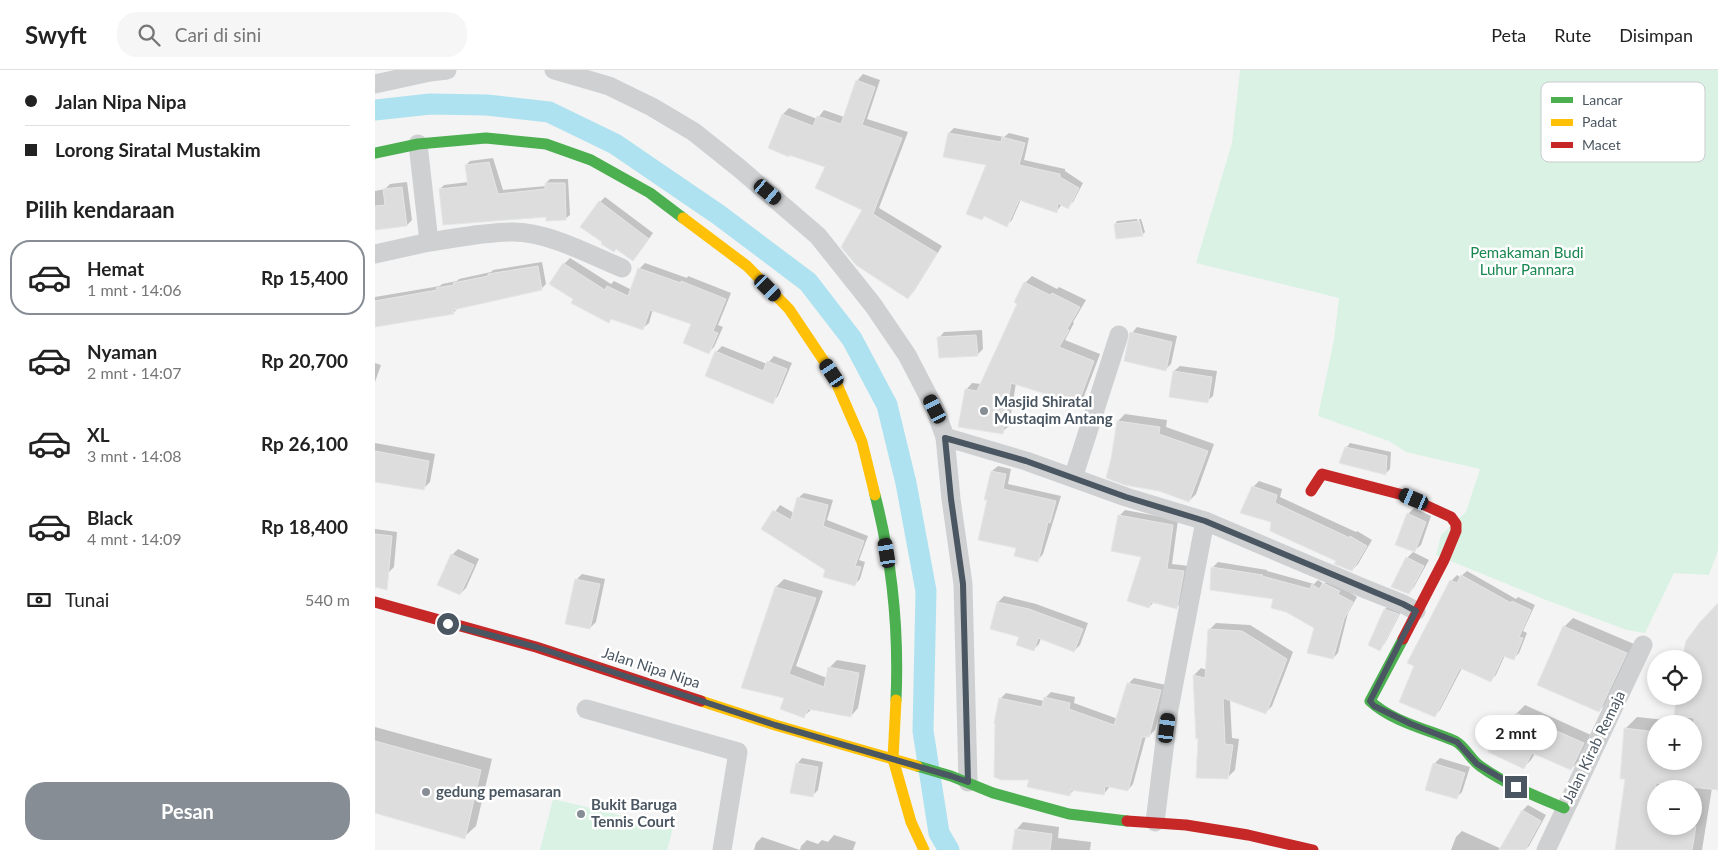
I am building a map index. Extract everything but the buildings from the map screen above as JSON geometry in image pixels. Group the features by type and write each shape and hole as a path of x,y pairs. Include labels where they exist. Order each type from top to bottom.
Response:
{"street":[{"path":"375,84 447,70"},
{"path":"554,70 609,86 653,107 694,132 818,236 873,305 907,355 935,409 945,438 951,499 963,584 960,779"},
{"path":"375,153 418,144 485,138 546,144 591,160 650,193 747,266 789,309 832,373 862,442 881,518 892,588 897,674 893,759 911,822 924,850"},
{"path":"418,144 429,242"},
{"path":"375,254 429,242 482,234 514,232 549,238 622,268"},
{"path":"1073,478 1119,336"},
{"path":"945,438 1026,461 1126,497 1205,521 1416,611"},
{"path":"1311,491 1322,474 1403,495 1451,516 1456,524 1456,531 1444,560 1370,701 1372,704 1411,724 1457,742 1473,760 1491,774 1528,793 1564,808"},
{"path":"1155,822 1169,710 1205,521"},
{"name":"Jalan Nipa Nipa","path":"375,602 536,647 775,725 960,779 993,794 1069,814 1103,819 1186,825 1248,835 1313,850"},
{"name":"Jalan Kirab Remaja","path":"1546,850 1564,808 1643,645"},
{"path":"586,710 738,752 722,850"}],"green space":[{"name":"Pemakaman Budi Luhur Pannara","path":"1240,70 1718,70 1718,550 1709,575 1674,573 1645,633 1627,630 1546,600 1436,555 1441,535 1466,512 1480,469 1406,452 1389,441 1318,416 1334,340 1339,298 1196,263 1232,143"},
{"name":"Bukit Baruga Tennis Court","path":"553,799 673,828 667,850 540,850"}],"waterway":[{"path":"375,110 430,104 487,105 549,112 615,144 719,215 808,282 852,339 887,405 906,483 926,591 923,731 939,833 949,850"}],"traffic: fast":[{"path":"375,153 418,144 486,138 546,144 591,160 650,193 683,218"},
{"path":"875,495 886,545 893,597 897,674 896,700"},
{"path":"1403,639 1370,701 1399,720 1455,741 1477,763 1490,772 1521,789 1564,808"},
{"path":"917,766 951,776 993,793 1069,814 1127,821"}],"traffic: slow":[{"path":"683,218 747,266 789,309 832,373 862,442 875,495"},
{"path":"896,700 893,759 911,822 924,850"},
{"path":"701,701 775,725 917,766"}],"traffic: jam":[{"path":"1311,491 1322,474 1403,495 1451,517 1456,524 1456,531 1444,560 1403,639"},
{"path":"375,602 536,647 701,701"},
{"path":"1127,821 1186,825 1248,835 1313,850"}],"place":[{"name":"Masjid Shiratal Mustaqim Antang","path":"984,411"},
{"name":"gedung pemasaran","path":"426,792"},
{"name":"Bukit Baruga Tennis Court","path":"581,814"}],"route":[{"path":"448,624 536,647 775,725 968,782 963,584 951,499 945,438 1026,461 1126,497 1205,521 1416,611 1370,701 1374,706 1411,724 1457,742 1477,764 1491,774 1516,787"}]}
